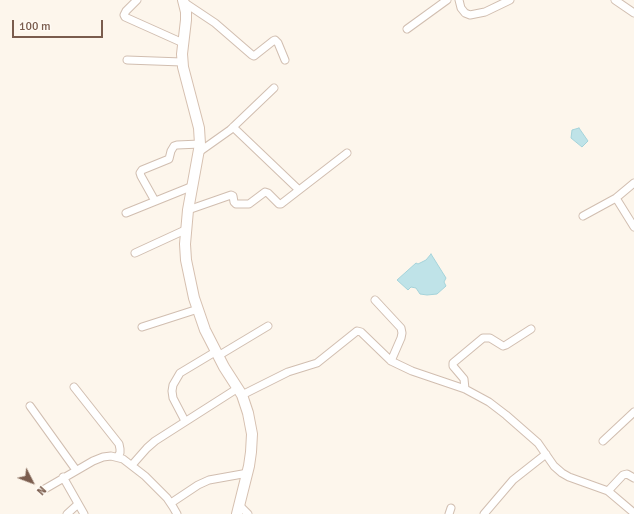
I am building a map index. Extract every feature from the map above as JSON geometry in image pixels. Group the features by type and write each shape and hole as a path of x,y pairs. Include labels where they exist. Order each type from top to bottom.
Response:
{"street":[{"path":"137,0 126,11 124,14 125,17 183,43"},
{"path":"407,29 447,0"},
{"path":"459,0 461,8 465,13 470,15 485,12 510,0"},
{"path":"616,0 634,13"},
{"path":"184,2 186,20 182,62 186,84 199,128 200,148 185,230 186,260 198,309 205,330 217,354 240,392 248,414 252,434 251,452 248,473 238,509 248,514"},
{"path":"184,2 215,23 254,56 275,40 278,43 285,60"},
{"path":"127,60 182,62"},
{"path":"155,201 141,176 140,173 142,170 169,159 174,146 177,145 200,148 233,127 274,88"},
{"path":"233,127 299,190"},
{"path":"188,210 231,195 233,196 236,204 249,204 265,192 281,204 348,153"},
{"path":"583,216 616,198 634,183"},
{"path":"126,212 193,186"},
{"path":"616,198 634,227"},
{"path":"135,253 185,230"},
{"path":"375,300 401,328 401,338 391,361"},
{"path":"142,327 198,309"},
{"path":"185,421 173,398 172,391 173,385 180,373 268,326"},
{"path":"465,389 464,379 453,366 453,363 456,360 483,338 490,338 502,346 531,329"},
{"path":"132,465 155,441 185,421 240,392 288,372 317,363 357,331 361,332 391,361 412,371 465,389 489,402 538,443 554,466 568,477 608,491 634,513"},
{"path":"74,387 118,444 120,453 117,457"},
{"path":"30,406 76,470"},
{"path":"603,441 634,412"},
{"path":"484,514 513,480 546,454"},
{"path":"43,490 76,470 103,457 117,457 132,465 145,476 171,503 177,514"},
{"path":"171,503 198,485 209,480 248,473"},
{"path":"608,491 623,476 627,474 634,478"},
{"path":"64,478 84,514"},
{"path":"67,514 78,504"}],"water":[{"path":"579,128 588,141 582,147 571,138 572,130"},
{"path":"431,254 446,278 444,282 446,286 437,294 420,294 416,288 411,287 408,290 397,280 416,263 418,264 426,260"}]}
